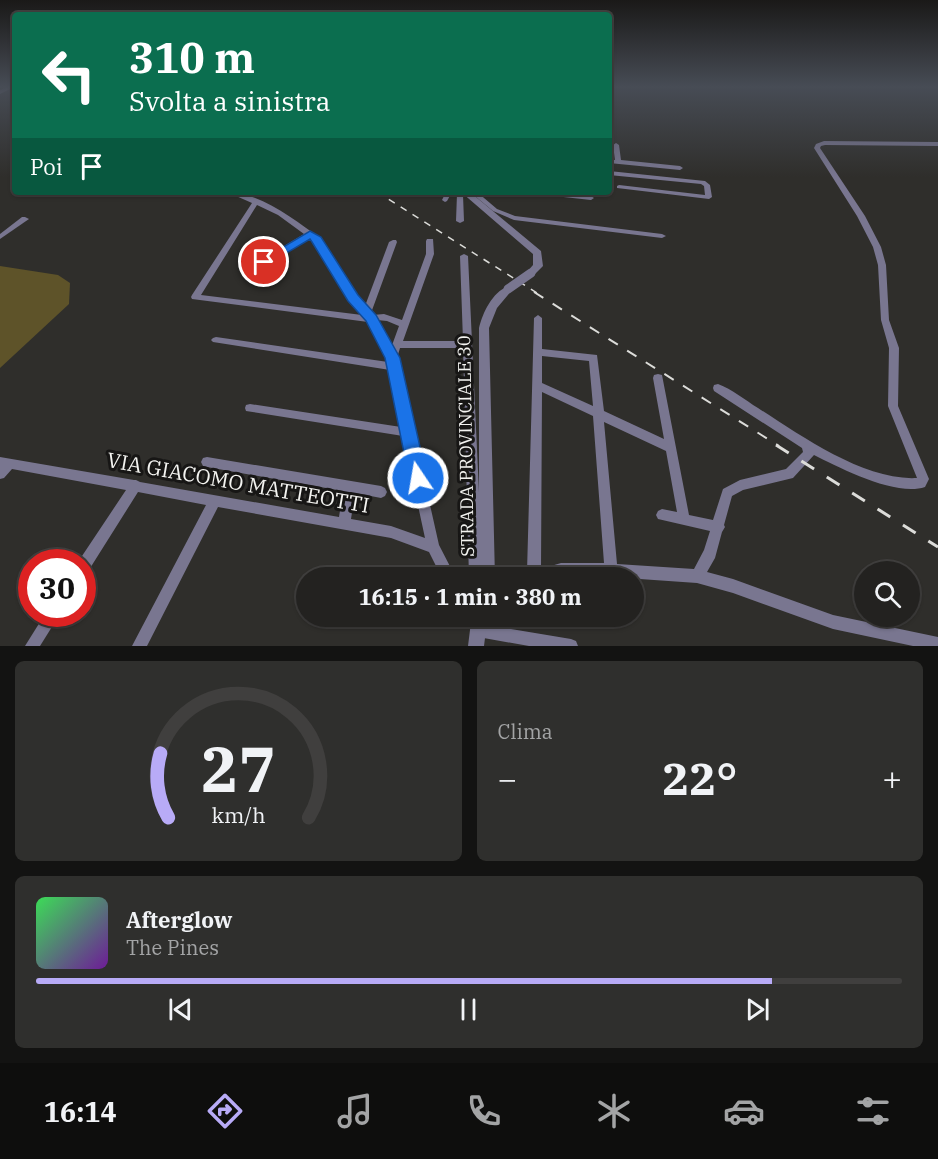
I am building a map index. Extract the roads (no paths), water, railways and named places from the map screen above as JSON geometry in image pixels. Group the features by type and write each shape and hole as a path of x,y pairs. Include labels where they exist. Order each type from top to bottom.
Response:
{"street":[{"path":"718,388 807,445 844,463 892,480 913,485 921,483 924,479 893,406 894,348 885,320 882,265 877,247 818,145 824,143 938,144"},
{"path":"616,145 618,162"},
{"path":"612,162 680,168"},
{"path":"612,172 703,182 707,185 709,197 619,187"},
{"path":"238,195 281,213 317,240 353,298 369,316 393,363 434,548 444,567"},
{"path":"445,200 447,195"},
{"path":"460,195 460,221"},
{"name":"STRADA PROVINCIALE 30","path":"469,195 538,253 538,266 496,300 488,312 483,342 487,567"},
{"path":"477,195 495,210 514,218 662,236"},
{"path":"564,195 591,198"},
{"path":"256,202 195,297 386,317 405,325"},
{"path":"0,237 25,219"},
{"path":"280,270 264,262 310,234"},
{"path":"393,363 430,254 430,241"},
{"path":"369,316 393,242"},
{"path":"464,256 476,567"},
{"path":"532,567 538,318"},
{"path":"216,340 393,363"},
{"path":"398,345 434,342 467,344"},
{"path":"537,352 594,358 611,567"},
{"path":"658,378 684,519"},
{"path":"537,385 671,448"},
{"path":"250,408 407,432"},
{"path":"697,576 710,553 727,493 732,488 789,474 809,453 807,445"},
{"path":"207,462 381,492"},
{"path":"0,474 5,463"},
{"name":"VIA GIACOMO MATTEOTTI","path":"5,463 392,532 434,548"},
{"path":"94,549 136,485"},
{"path":"344,523 350,487"},
{"path":"139,646 215,500"},
{"path":"662,515 719,527"},
{"path":"644,572 697,576 733,586 832,622 938,644"},
{"path":"32,646 44,627"},
{"path":"486,627 571,646"}],"railway":[{"path":"382,195 537,293"},
{"path":"534,292 779,446"},
{"path":"776,445 938,547"}]}
